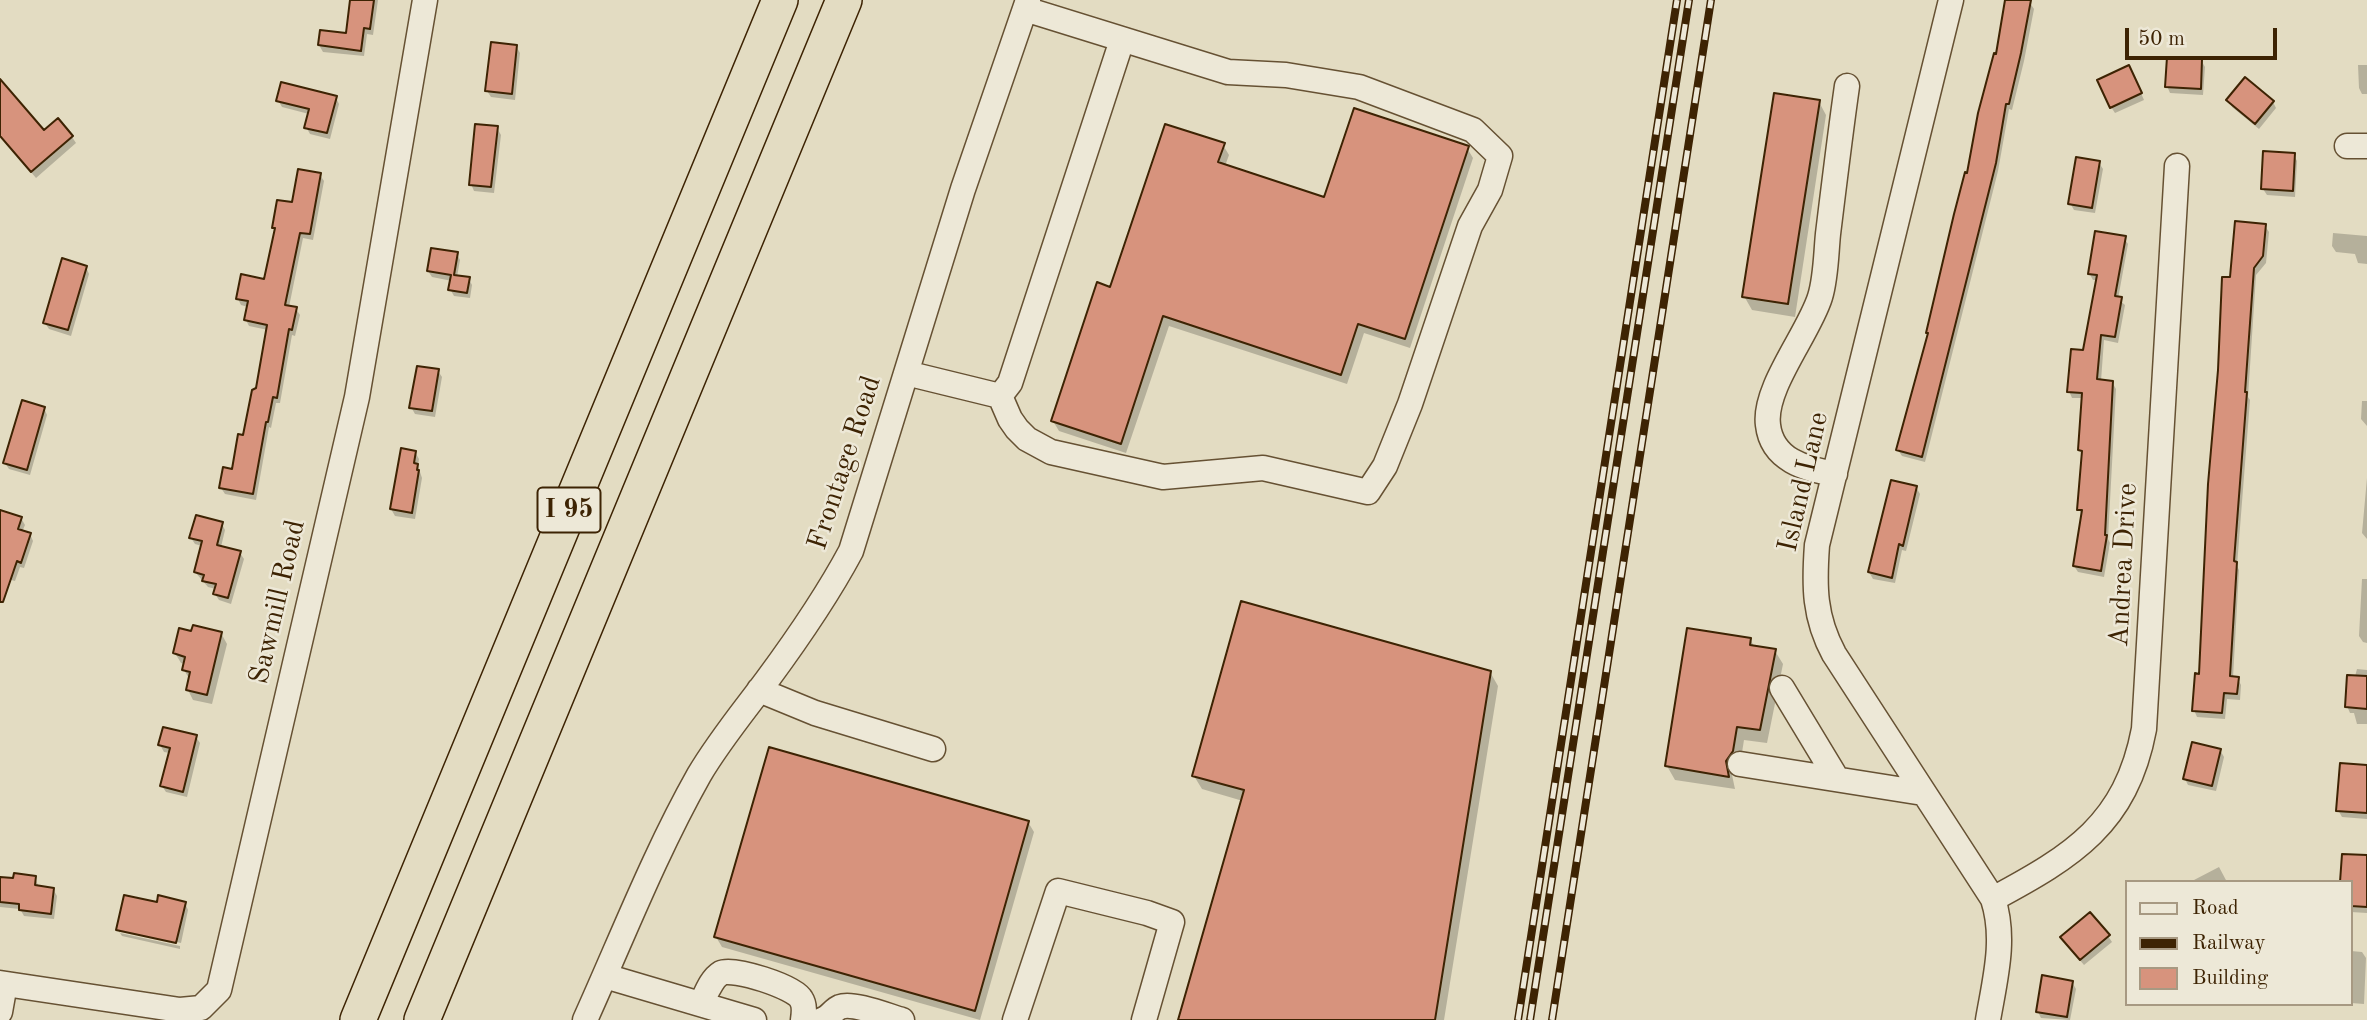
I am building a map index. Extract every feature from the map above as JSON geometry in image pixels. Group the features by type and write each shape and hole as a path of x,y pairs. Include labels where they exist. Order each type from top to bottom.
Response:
{"highway":[{"name":"I 95","path":"358,1020 780,0"},
{"name":"I 95","path":"422,1020 844,0"}],"street":[{"name":"Sawmill Road","path":"2,984 180,1010 201,1007 219,990 357,397 425,0"},
{"name":"Island Lane","path":"1951,0 1817,544 1814,585 1821,623 1835,654 1993,899 2000,929 2000,947 1988,1020"},
{"path":"906,373 1000,396 1017,429 1027,439 1051,452 1163,477 1263,468 1368,492 1385,466 1410,404 1471,226 1490,190 1500,156 1473,130 1359,87 1286,75 1228,72 1122,40 1027,4"},
{"name":"Frontage Road","path":"585,1020 637,900 700,774 726,733 829,591 851,551 963,189 1027,4"},
{"path":"1000,396 1010,383 1122,40"},
{"path":"1835,474 1805,469 1791,462 1773,441 1768,426 1768,412 1774,391 1820,297 1846,86"},
{"name":"Andrea Drive","path":"1993,899 2039,874 2101,826 2118,803 2139,757 2144,729 2177,166"},
{"path":"1782,688 1837,779"},
{"path":"759,690 815,713 933,749"},
{"path":"1740,764 1923,793"},
{"path":"1015,1020 1058,891 1172,922 1144,1020"},
{"path":"701,1004 713,980 728,970 796,992 812,1019 829,1018 839,1008 848,1006 902,1020"},
{"path":"605,976 754,1020"},
{"path":"0,1012 2,984"}],"building":[{"path":"350,0 374,0 370,29 364,28 361,51 318,45 320,30 346,33"},
{"path":"2005,0 2031,0 2009,104 2006,104 1996,163 1922,457 1896,450 1928,333 1954,214 1965,172 1967,173 1978,113 1994,53 1996,54"},
{"path":"491,42 517,45 512,94 485,91"},
{"path":"2167,57 2202,59 2201,89 2165,87"},
{"path":"2129,65 2142,93 2110,108 2097,80"},
{"path":"2245,77 2274,101 2255,124 2226,100"},
{"path":"0,79 44,130 58,118 73,136 31,172 0,136"},
{"path":"281,82 337,96 327,133 304,128 309,109 276,101"},
{"path":"1774,93 1820,100 1788,304 1742,297"},
{"path":"1354,108 1469,146 1405,339 1358,324 1341,375 1163,316 1121,444 1051,421 1097,282 1110,287 1165,124 1225,143 1218,162 1324,197"},
{"path":"475,124 498,126 491,187 469,185"},
{"path":"2263,151 2295,153 2293,191 2261,189"},
{"path":"2076,157 2100,161 2092,208 2068,204"},
{"path":"298,169 321,173 310,234 300,233 285,305 297,307 292,330 289,329 277,398 273,397 266,422 253,494 219,488 223,467 232,469 238,434 243,435 252,390 256,388 267,325 244,320 248,301 236,299 241,274 264,279 275,228 272,228 277,200 292,202"},
{"path":"2235,221 2266,224 2263,256 2254,268 2234,561 2237,562 2230,676 2239,677 2237,694 2224,693 2222,713 2192,711 2195,673 2199,674 2222,277 2230,277"},
{"path":"2095,231 2126,236 2115,296 2122,297 2115,337 2101,335 2097,379 2113,381 2107,535 2101,571 2073,566 2082,510 2077,510 2082,451 2078,450 2082,393 2067,392 2071,349 2083,350 2097,275 2088,274"},
{"path":"431,248 458,252 454,275 470,277 467,293 448,290 451,275 427,271"},
{"path":"62,258 87,266 68,330 43,323"},
{"path":"417,366 439,369 432,411 409,408"},
{"path":"22,400 45,407 27,470 3,463"},
{"path":"401,448 416,451 414,463 418,464 419,470 412,513 390,509"},
{"path":"1891,480 1917,486 1903,546 1899,544 1892,578 1868,572"},
{"path":"0,510 22,517 18,529 31,533 21,563 17,561 3,602 0,602"},
{"path":"196,515 223,522 217,545 241,551 228,598 213,594 216,584 202,581 204,575 194,572 202,541 189,538"},
{"path":"1241,601 1491,671 1435,1020 1178,1020 1244,790 1192,776"},
{"path":"193,625 222,632 207,695 186,690 190,672 182,670 185,657 173,653 179,628 191,631"},
{"path":"1687,628 1751,638 1750,645 1776,649 1760,730 1737,727 1733,751 1726,761 1729,777 1665,766"},
{"path":"2347,675 2367,676 2367,709 2345,707"},
{"path":"163,727 197,735 183,792 160,786 170,748 158,745"},
{"path":"2192,742 2221,749 2212,786 2183,779"},
{"path":"769,747 1029,821 975,1011 714,937"},
{"path":"2340,763 2367,765 2367,813 2336,811"},
{"path":"2342,854 2367,855 2367,907 2353,906 2353,880 2340,880"},
{"path":"14,873 36,876 35,885 54,888 51,914 19,910 19,904 0,902 0,877 13,878"},
{"path":"124,895 157,902 158,895 186,902 176,943 116,930"},
{"path":"2090,912 2110,935 2080,960 2060,937"},
{"path":"2042,975 2073,981 2067,1017 2036,1012"}],"railway":[{"path":"1518,1020 1677,0"},
{"path":"1530,1020 1689,0"},
{"path":"1552,1020 1711,0"}]}
